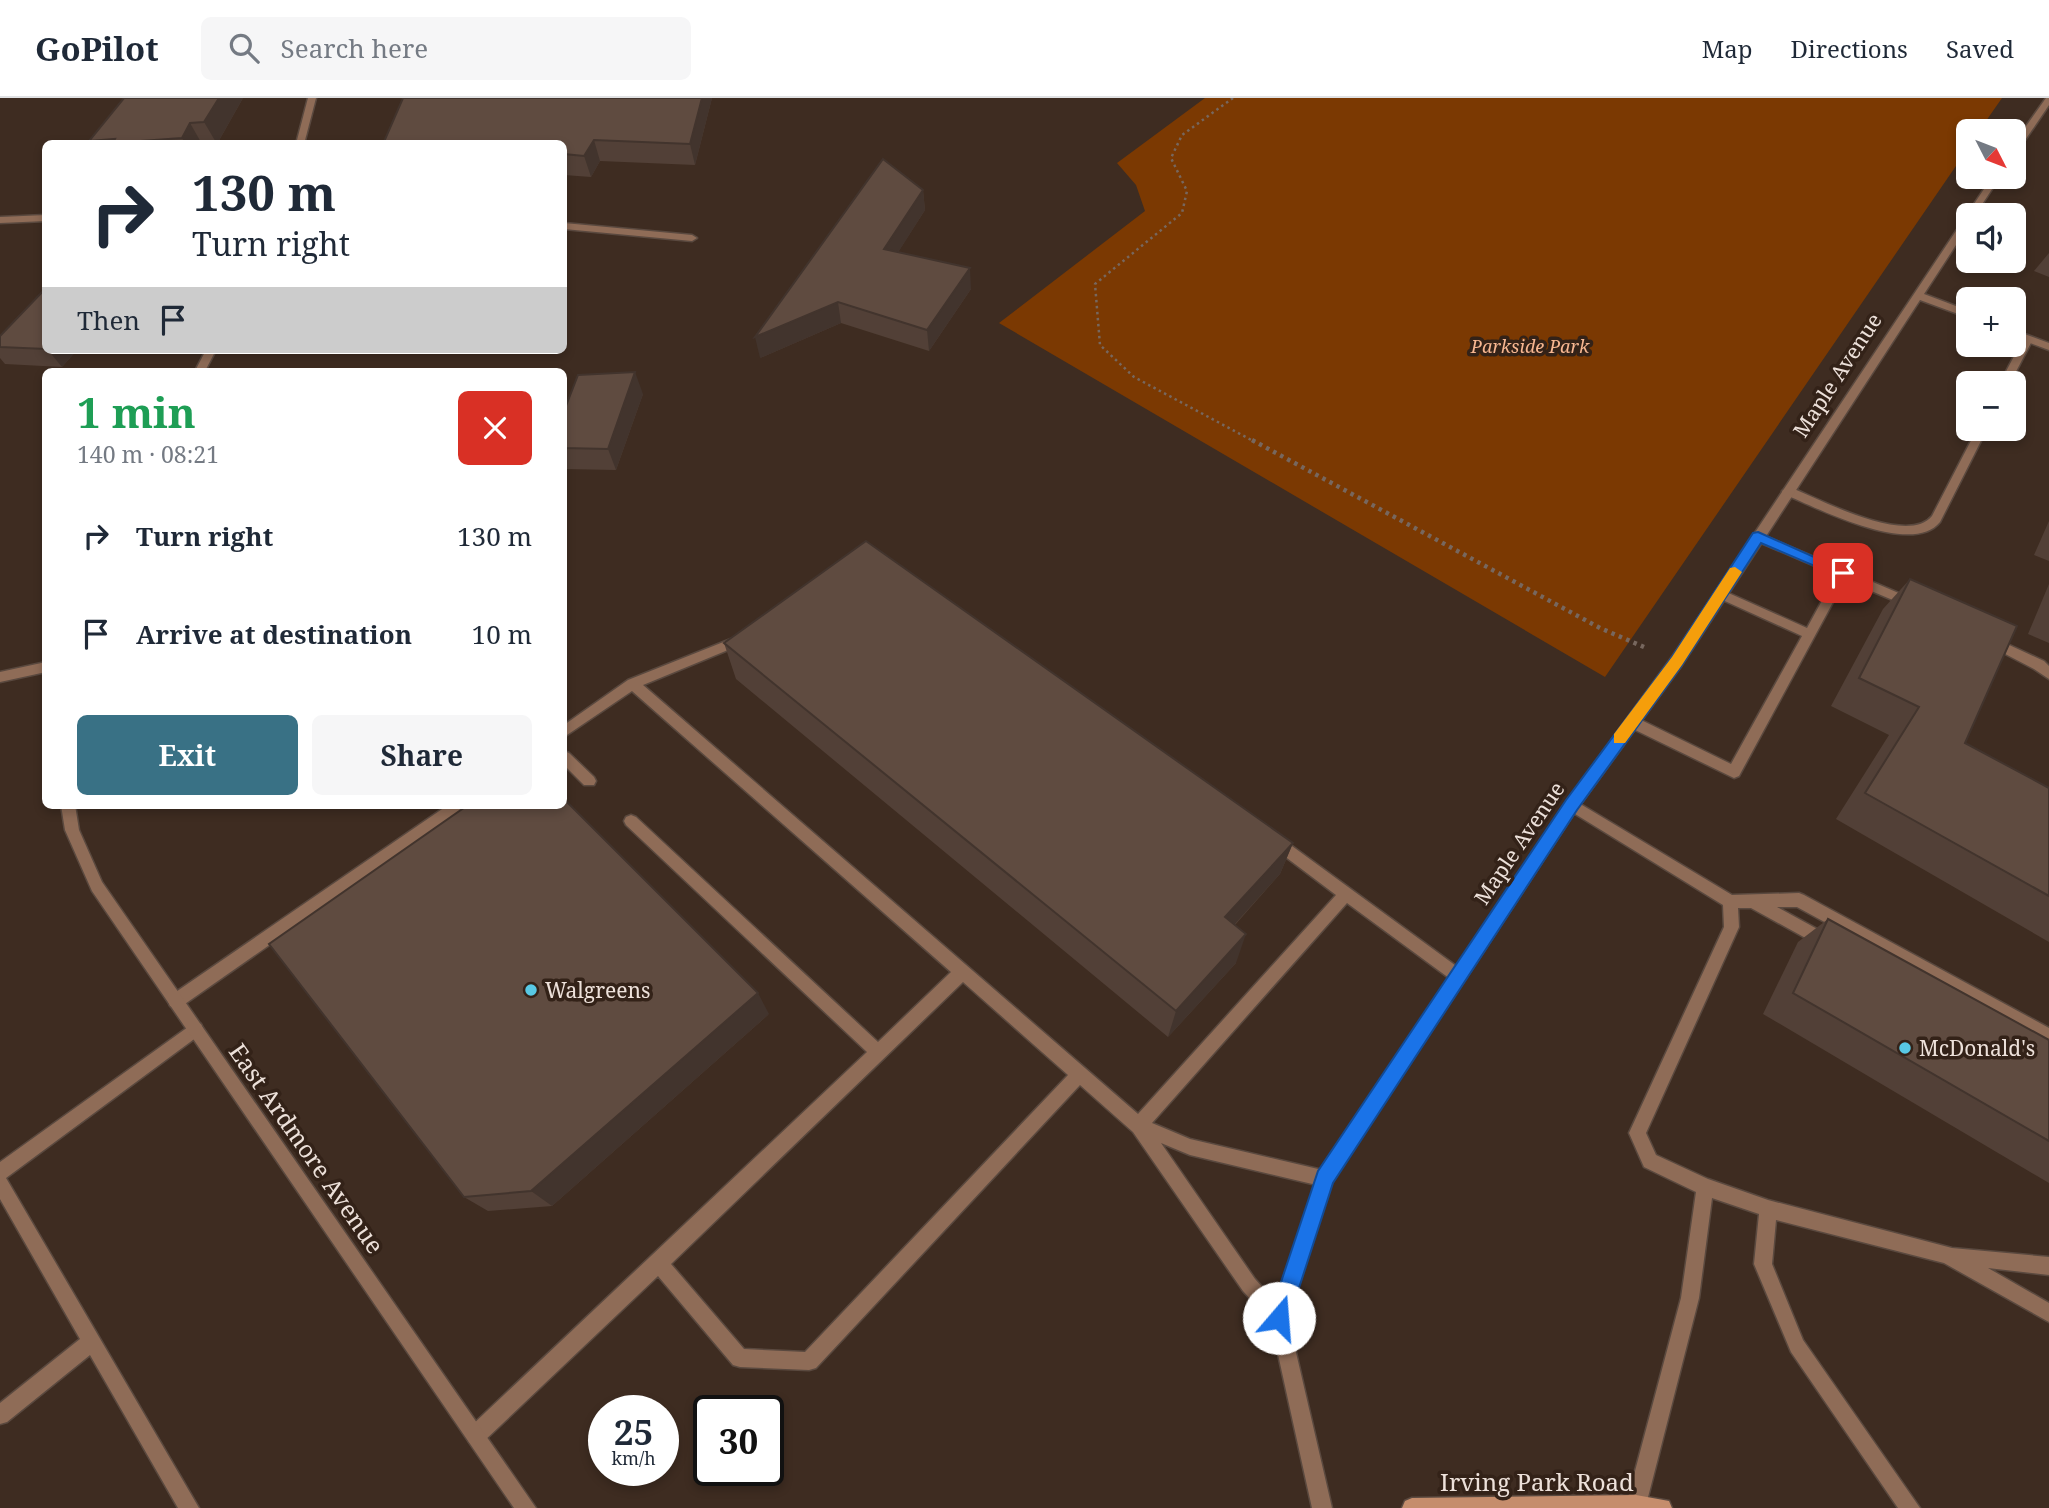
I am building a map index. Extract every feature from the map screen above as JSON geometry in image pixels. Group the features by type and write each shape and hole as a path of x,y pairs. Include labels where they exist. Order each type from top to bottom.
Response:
{"main road":[{"name":"Irving Park Road","path":"1412,1508 1636,1505 1662,1508"}],"street":[{"path":"301,140 312,98"},
{"path":"2026,133 2049,99"},
{"path":"0,220 42,218"},
{"path":"567,226 692,238"},
{"name":"Maple Avenue","path":"1279,1318 1325,1178 1572,805 1677,661 1956,238"},
{"path":"1917,295 1956,310"},
{"path":"2011,371 2028,339 2049,347"},
{"path":"1788,491 1893,530 1915,533 1932,525 1976,441"},
{"path":"1758,537 1921,608"},
{"path":"1632,722 1734,772 1843,573"},
{"path":"1720,594 1809,634"},
{"path":"567,730 633,684 739,642 750,635"},
{"path":"1980,636 2039,665 2049,674"},
{"path":"0,677 42,668"},
{"path":"633,684 1139,1126 1249,1285 1279,1318 1321,1508"},
{"path":"567,761 589,781"},
{"path":"1572,805 1730,902 1799,900 2049,1036"},
{"name":"East Ardmore Avenue","path":"69,809 72,830 97,886 526,1508"},
{"path":"176,1001 453,809"},
{"path":"631,821 878,1052"},
{"path":"1269,838 1458,976"},
{"path":"1139,1126 1346,894"},
{"path":"1753,901 1836,947"},
{"path":"1730,902 1732,927 1637,1133 1650,1161 1705,1187 1768,1209 1947,1255 2049,1266"},
{"path":"476,1435 964,971"},
{"path":"0,1172 195,1029"},
{"path":"659,1263 740,1359 808,1361 1080,1074"},
{"path":"1139,1126 1190,1147 1325,1178"},
{"path":"0,1182 189,1508"},
{"path":"1636,1505 1690,1297 1705,1187"},
{"path":"1768,1209 1763,1264 1797,1346 1910,1508"},
{"path":"1947,1255 2049,1313"},
{"path":"0,1415 92,1341"}],"path":[{"path":"1233,98 1182,135 1171,158 1187,191 1182,213 1095,284 1100,345 1134,377 1600,628 1677,661"}],"green space":[{"name":"Parkside Park","path":"1205,98 2002,98 1987,119 1956,119 1956,166 1605,677 999,323 1145,211 1136,185 1117,163"}],"building":[{"path":"124,98 219,98 204,122 190,123 182,138 90,140"},
{"path":"403,98 702,98 690,144 594,140 584,156 567,154 567,140 385,140"},
{"path":"883,159 923,190 884,249 970,268 927,330 838,302 755,337"},
{"path":"42,292 42,349 0,347 0,336"},
{"path":"635,372 608,449 567,448 567,403 578,375"},
{"path":"866,541 1293,843 1225,917 1246,934 1176,1011 724,643"},
{"path":"1910,579 2017,626 1965,743 2049,788 2049,896 1865,793 1919,707 1859,678"},
{"name":"Walgreens","path":"567,802 758,993 531,1191 464,1197 269,944 462,809 567,809"},
{"path":"1828,919 2049,1040 2049,1141 1793,993"}],"slow traffic":[{"path":"1620,739 1677,661 1735,572"}],"place":[{"name":"Walgreens","path":"531,990"},
{"name":"McDonald's","path":"1905,1048"}],"route":[{"path":"1279,1318 1325,1178 1572,805 1677,661 1758,537 1843,573"}]}
